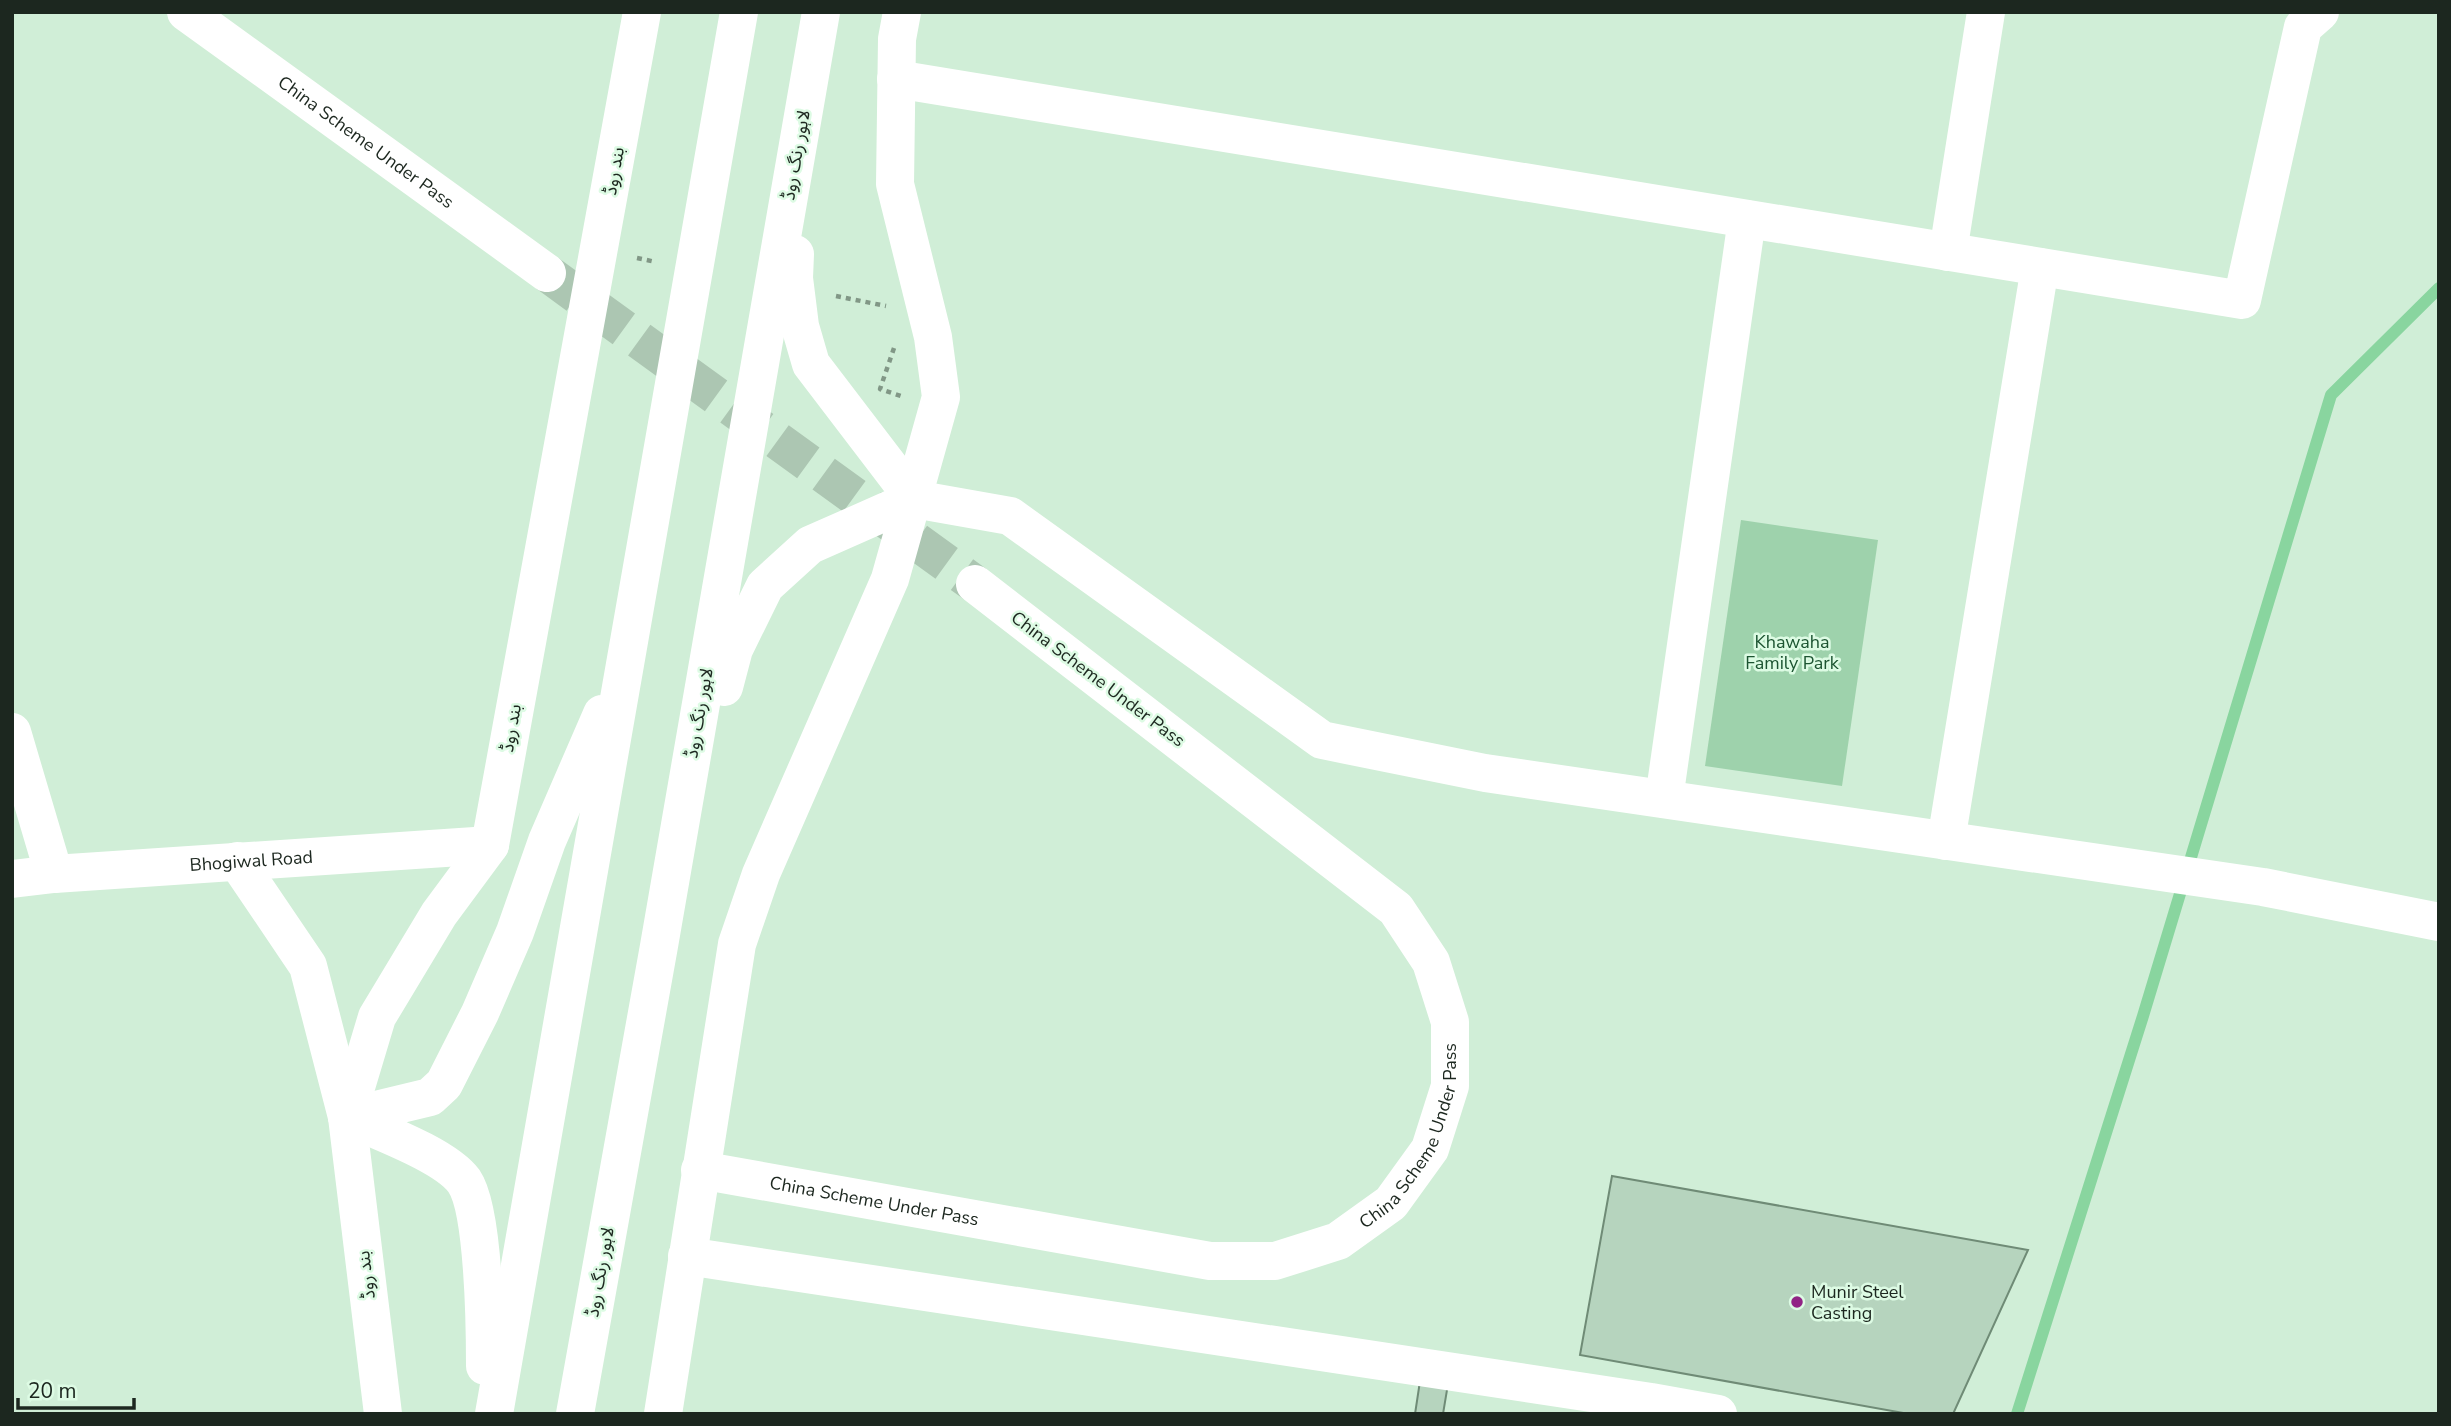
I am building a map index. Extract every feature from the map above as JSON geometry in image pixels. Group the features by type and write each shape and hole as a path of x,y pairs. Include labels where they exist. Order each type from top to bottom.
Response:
{"main road":[{"name":"China Scheme Under Pass","path":"186,12 547,273"},
{"name":"بند روڈ","path":"383,1414 347,1117 377,1017 439,914 490,845 642,12"},
{"path":"494,1414 739,12"},
{"name":"لاہور رنگ روڈ","path":"575,1414 821,12"},
{"path":"663,1414 737,944 761,874 890,579 941,397 933,337 895,184 897,39 902,12"},
{"path":"1948,252 1986,12"},
{"path":"896,79 2242,300 2303,27 2320,12"},
{"path":"807,95 794,278 800,326 811,365 914,499"},
{"path":"1664,799 1746,219"},
{"path":"1946,841 2040,267"},
{"path":"659,946 734,649 765,586 810,545 914,499 1010,516 1322,740 1485,773 2263,887 2439,922"},
{"name":"China Scheme Under Pass","path":"700,1170 1210,1261 1275,1262 1338,1241 1391,1203 1430,1149 1450,1086 1450,1022 1431,961 1395,909 975,584"},
{"path":"347,1117 430,1097 444,1084 480,1013 516,932 547,841 628,655"},
{"path":"12,732 54,874"},
{"name":"Bhogiwal Road","path":"12,879 490,845"},
{"path":"237,861 308,967 347,1117"},
{"path":"347,1117 440,1160 464,1181 474,1208 479,1251 485,1319 485,1414"},
{"path":"687,1256 1637,1399 1718,1414"}],"green space":[{"name":"Khawaha Family Park","path":"1741,520 1878,540 1842,786 1705,766"}],"building":[{"name":"Munir Steel Casting","path":"1612,1176 2028,1250 1953,1414 1909,1414 1580,1355"},
{"path":"1420,1381 1448,1384 1443,1414 1415,1414"}],"waterway":[{"path":"2017,1414 2143,1016 2331,395 2439,288"}],"tunnel":[{"path":"547,273 975,584"}],"place":[{"name":"Munir Steel Casting","path":"1797,1302"}]}
